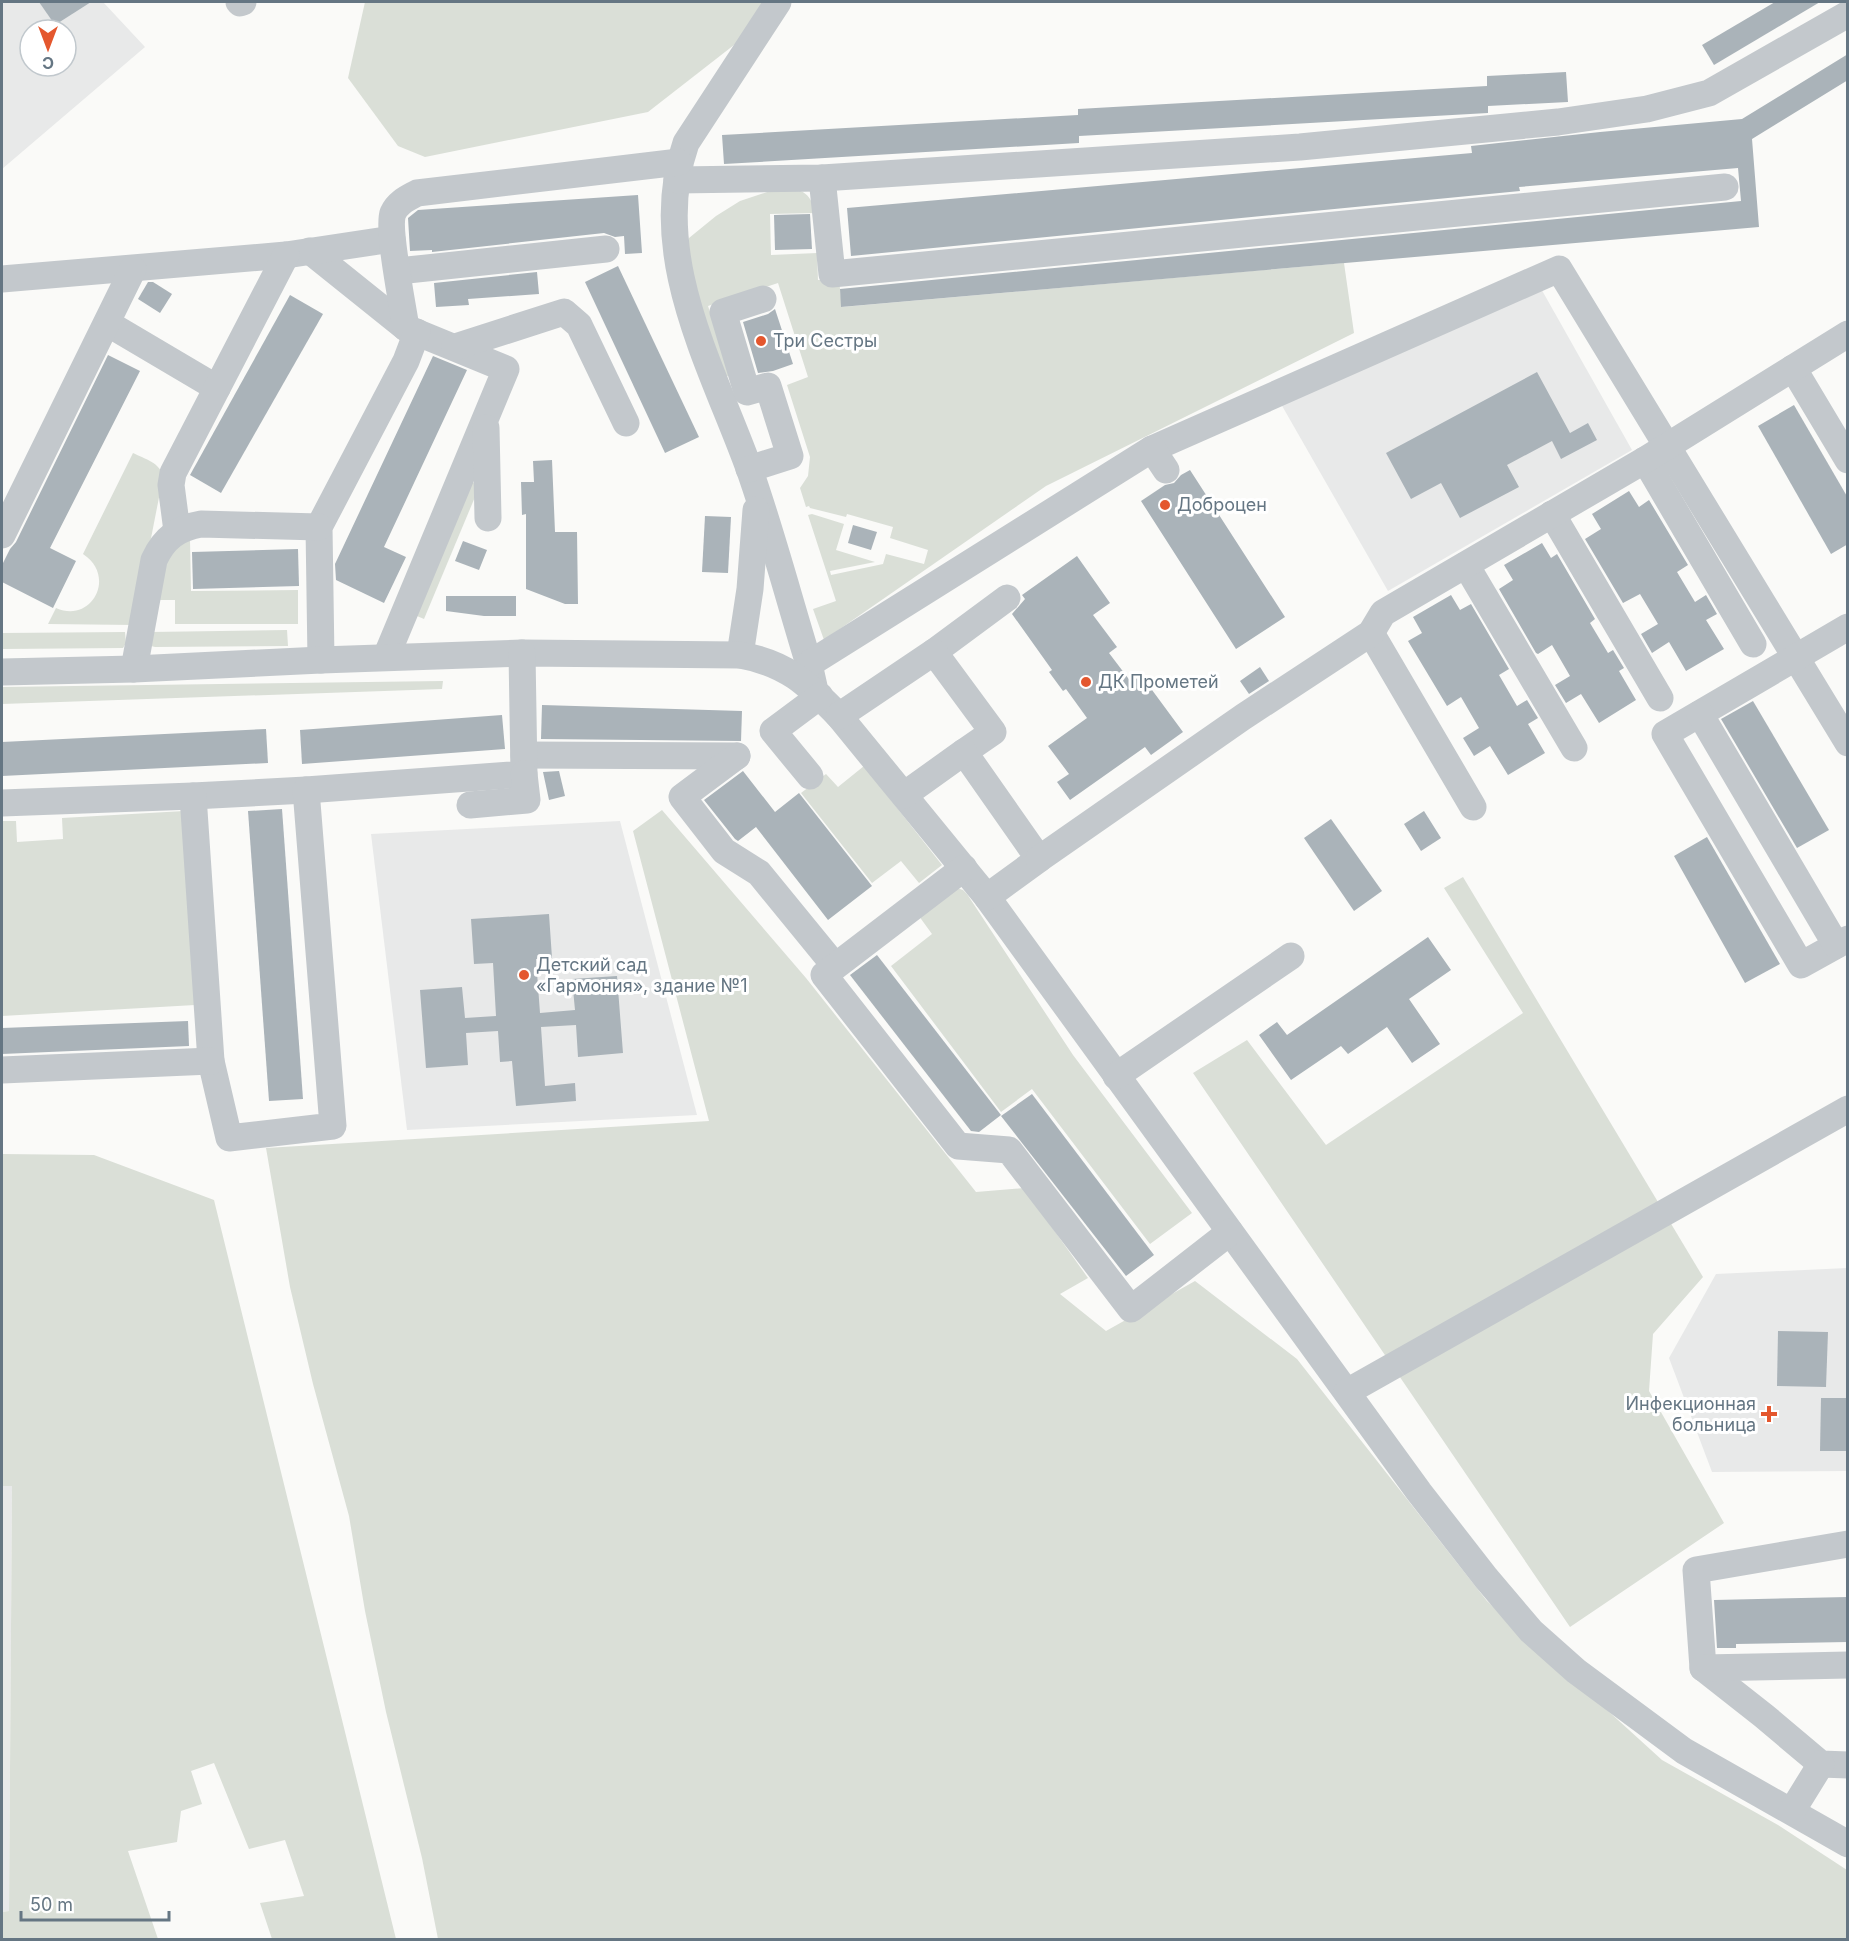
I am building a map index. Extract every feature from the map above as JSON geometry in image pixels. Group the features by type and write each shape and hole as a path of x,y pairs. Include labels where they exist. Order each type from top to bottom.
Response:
{"street":[{"path":"778,2 686,143 674,194 675,250 692,321 758,495 817,693"},
{"path":"321,660 319,528 406,360 412,330 392,239 392,214 401,202 417,193 678,171 822,178 1300,147 1558,122 1647,109 1709,93 1848,15"},
{"path":"822,178 832,274 1725,187"},
{"path":"2,279 298,253 392,239"},
{"path":"398,271 606,249"},
{"path":"298,253 412,330 506,369 386,657"},
{"path":"177,531 171,485 173,473 217,388 298,253"},
{"path":"4,527 133,269"},
{"path":"809,663 1159,459 1559,269 1796,657 1839,711 1848,743"},
{"path":"749,469 790,456 768,386 747,392 723,312 763,299"},
{"path":"455,347 564,312 579,325 626,423"},
{"path":"107,323 217,388"},
{"path":"987,897 1243,717 1371,633 1383,613 1645,460 1793,368 1844,345"},
{"path":"1793,368 1848,460"},
{"path":"486,417 488,518"},
{"path":"1645,460 1753,644"},
{"path":"740,655 750,589 758,495"},
{"path":"1552,514 1660,698"},
{"path":"134,669 154,560 159,549 177,531 201,524 319,528"},
{"path":"1466,565 1574,748"},
{"path":"839,716 934,652 1007,598"},
{"path":"1700,714 1842,942 1801,964 1665,734 1848,627"},
{"path":"1371,633 1473,807"},
{"path":"904,795 993,732 934,652"},
{"path":"470,805 527,800 522,653"},
{"path":"2,672 134,669 522,653 740,655 762,659 783,668 817,693 839,716 987,897 1419,1492 1530,1631 1576,1671 1684,1751 1848,1844"},
{"path":"810,776 773,731 817,693"},
{"path":"964,752 1039,859"},
{"path":"2,803 306,790 524,764 736,756 682,797 724,851 759,873 835,966"},
{"path":"193,796 211,1061 229,1138 333,1126 306,790"},
{"path":"964,868 824,975 958,1146 1009,1150 1131,1309 1230,1232"},
{"path":"1116,1076 1290,956"},
{"path":"2,1070 211,1061"},
{"path":"1347,1392 1848,1109"},
{"path":"1848,1544 1696,1570 1703,1668 1821,1764 1848,1765"},
{"path":"1703,1668 1848,1665"},
{"path":"1792,1811 1821,1764"}],"shaded area":[{"path":"2,2 103,2 145,47 2,169"},
{"path":"365,2 763,2 743,38 648,112 425,157 398,146 348,78"},
{"path":"776,189 797,190 806,194 815,213 770,214 771,255 817,253 818,280 839,280 842,307 1344,263 1354,333 1046,486 824,640 813,609 836,601 808,515 812,514 844,524 836,550 875,562 830,571 831,575 883,564 886,554 924,564 928,550 890,538 893,527 847,514 846,517 806,507 800,488 808,476 810,457 787,385 808,377 778,283 708,306 731,375 722,378 686,252 689,238 716,216 740,201"},
{"path":"1539,285 1632,450 1388,591 1281,404"},
{"path":"133,453 156,465 163,477 134,625 48,624 56,608 69,611 80,609 89,604 96,595 99,585 98,574 93,563 83,554"},
{"path":"466,480 480,485 424,619 410,613"},
{"path":"179,540 190,540 191,591 298,590 298,624 175,624 175,600 155,600 155,573"},
{"path":"287,630 288,646 155,647 151,646 150,632"},
{"path":"125,632 126,643 123,648 2,649 2,633"},
{"path":"443,681 442,689 2,704 2,687"},
{"path":"864,766 942,865 919,883 901,861 872,883 801,793 826,774 838,787"},
{"path":"662,810 806,978 976,1192 1024,1188 1088,1278 1060,1294 1106,1331 1195,1281 1297,1359 1487,1601 1662,1760 1778,1825 1847,1870 1847,1939 438,1939 422,1858 386,1712 365,1611 349,1516 313,1384 290,1287 266,1148 709,1121 633,831"},
{"path":"184,811 195,1005 2,1016 2,821 16,821 17,842 63,839 62,818"},
{"name":"Детский сад «Гармония», здание №1","path":"620,821 697,1115 407,1130 371,834"},
{"path":"1463,877 1703,1277 1653,1334 1649,1391 1724,1523 1570,1627 1193,1073 1247,1040 1326,1145 1523,1013 1444,888"},
{"path":"957,888 967,894 1073,1055 1192,1213 1150,1244 1032,1089 1001,1112 891,966 932,934 916,912"},
{"path":"2,1154 94,1155 214,1200 396,1939 272,1939 260,1903 304,1896 285,1840 249,1849 214,1763 191,1771 202,1804 181,1811 177,1842 128,1851 158,1939 2,1939 2,1912 9,1911 12,1486 2,1486"},
{"name":"Инфекционная больница","path":"1847,1268 1847,1471 1712,1472 1669,1358 1716,1274"},
{"path":"2,1486 12,1486 9,1911 2,1912"}],"building":[{"path":"39,2 91,2 66,18 50,18"},
{"path":"1775,2 1820,2 1714,65 1702,45"},
{"path":"1848,54 1848,80 1752,139 1759,227 841,307 840,289 1741,201 1738,168 1519,187 1520,191 851,256 847,208 1472,153 1471,146 1742,119"},
{"path":"1566,72 1568,102 1488,106 1488,113 1079,136 1079,143 724,164 722,135 1078,115 1078,109 1487,86 1487,76"},
{"path":"638,195 642,253 625,254 624,236 615,237 604,233 432,252 432,250 410,251 408,218 418,210"},
{"path":"810,214 812,249 775,250 774,215"},
{"path":"618,266 699,437 665,453 585,282"},
{"path":"537,272 539,294 468,299 469,305 436,307 434,283"},
{"path":"148,282 153,282 172,294 160,313 138,299"},
{"path":"290,295 323,314 221,493 190,475"},
{"name":"Три Сестры","path":"775,309 793,364 758,373 743,322 768,314"},
{"path":"108,355 140,371 50,548 76,561 53,608 2,582 2,565 16,542"},
{"path":"433,356 467,370 384,547 406,557 384,603 336,580 335,564"},
{"path":"1537,372 1570,433 1588,423 1597,440 1561,459 1552,441 1507,465 1519,487 1460,518 1441,483 1411,499 1386,453"},
{"path":"1794,405 1848,498 1848,544 1831,554 1758,426"},
{"path":"552,460 555,532 577,532 578,604 565,604 526,589 526,514 522,515 521,482 534,482 533,461"},
{"path":"1190,470 1285,617 1236,649 1141,501 1165,485 1174,483"},
{"path":"1629,491 1639,507 1649,500 1688,565 1677,572 1695,602 1706,595 1717,614 1706,620 1724,649 1686,671 1669,642 1652,653 1641,634 1658,624 1640,594 1623,603 1585,539 1601,529 1592,514"},
{"path":"705,516 731,517 728,573 702,572"},
{"path":"853,525 877,532 871,550 848,543"},
{"path":"463,541 487,550 479,570 455,561"},
{"path":"1542,543 1551,558 1557,554 1595,619 1590,623 1608,653 1613,650 1624,668 1619,671 1636,700 1599,723 1581,694 1566,703 1555,685 1570,676 1552,645 1536,653 1499,589 1513,580 1504,565"},
{"path":"298,549 299,586 193,589 192,552"},
{"name":"ДК Прометей","path":"1077,556 1110,603 1093,615 1117,647 1109,653 1131,682 1141,675 1183,732 1151,755 1145,747 1070,800 1057,782 1069,774 1048,746 1087,718 1066,689 1063,691 1049,672 1052,670 1012,614 1025,599 1022,595"},
{"path":"1451,595 1460,610 1471,604 1509,669 1499,675 1517,706 1527,700 1538,718 1528,724 1545,753 1508,775 1490,746 1474,756 1463,738 1479,728 1461,697 1447,706 1408,641 1422,633 1413,617"},
{"path":"446,596 516,596 516,616 484,616 446,611"},
{"path":"1260,667 1269,681 1249,694 1240,681"},
{"path":"1753,701 1829,830 1797,848 1721,719"},
{"path":"542,705 742,711 741,741 541,739"},
{"path":"502,715 505,749 302,764 300,730"},
{"path":"266,729 268,763 2,776 2,742"},
{"path":"559,771 565,796 549,800 543,772"},
{"path":"743,771 775,812 799,793 872,886 828,920 756,827 738,841 735,839 704,800"},
{"path":"282,809 303,1099 269,1101 248,811"},
{"path":"1424,811 1441,838 1421,851 1404,824"},
{"path":"1331,819 1382,891 1354,911 1304,838"},
{"path":"1707,837 1780,964 1745,983 1674,856"},
{"path":"549,914 552,958 536,959 540,1013 575,1010 572,979 617,976 623,1053 578,1057 576,1025 541,1027 545,1086 575,1083 576,1101 516,1106 512,1061 500,1062 498,1031 466,1033 468,1065 426,1068 420,990 462,987 465,1018 496,1016 493,963 474,964 471,919"},
{"path":"1428,937 1451,970 1409,999 1440,1044 1412,1063 1387,1027 1348,1054 1341,1046 1291,1080 1259,1035 1277,1022 1287,1035"},
{"path":"877,955 1001,1115 979,1132 971,1131 850,975"},
{"path":"188,1021 189,1046 2,1054 2,1028"},
{"path":"1032,1094 1154,1255 1126,1276 1001,1116"},
{"path":"1778,1331 1828,1332 1826,1387 1777,1386"},
{"path":"1821,1398 1848,1398 1848,1451 1820,1451"},
{"path":"1848,1597 1848,1642 1736,1644 1736,1648 1717,1648 1714,1600"}],"place":[{"name":"Три Сестры","path":"761,341"},
{"name":"Доброцен","path":"1165,505"},
{"name":"ДК Прометей","path":"1086,682"},
{"name":"Детский сад «Гармония», здание №1","path":"524,975"},
{"name":"Инфекционная больница","path":"1769,1414"}]}
